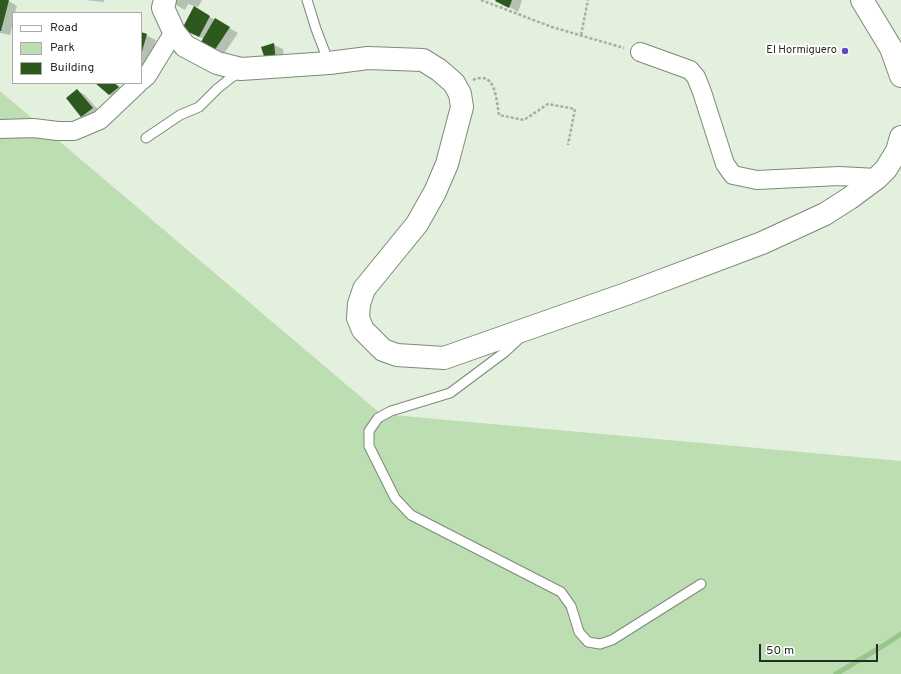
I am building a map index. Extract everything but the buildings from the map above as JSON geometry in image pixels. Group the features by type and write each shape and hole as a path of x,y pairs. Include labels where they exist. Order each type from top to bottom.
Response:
{"street":[{"path":"165,0 163,8 174,32 185,46 216,63 241,69 248,69 329,63 368,58 423,60 454,82 460,94 462,107 447,164 435,192 417,224 364,289 359,304 358,318 363,330 383,350 397,355 444,358 626,294 788,232 825,214 888,172 901,137"},
{"path":"862,0 896,48 901,76"},
{"path":"142,80 147,76 174,32"},
{"path":"640,52 690,70 696,77 725,164 733,176 757,180 888,172"},
{"path":"0,129 33,128 74,131 100,120 138,84"}],"lane":[{"path":"307,0 329,63"},
{"path":"146,138 180,115 199,107 217,89 232,77 248,69"},
{"path":"531,328 505,352 450,393 391,411 378,418 370,432 369,446 395,498 411,514 561,592 571,606 579,632 588,642 600,644 612,640 701,584"}],"path":[{"path":"481,0 552,27 640,52"},
{"path":"581,35 588,0"},
{"path":"456,87 480,77 488,79 494,86 499,115 524,120 548,104 575,109 568,145"}],"green space":[{"path":"0,91 381,414 901,461 901,674 0,674"}],"waterway":[{"path":"836,674 901,634"}],"place":[{"name":"El Hormiguero","path":"845,51"}]}
